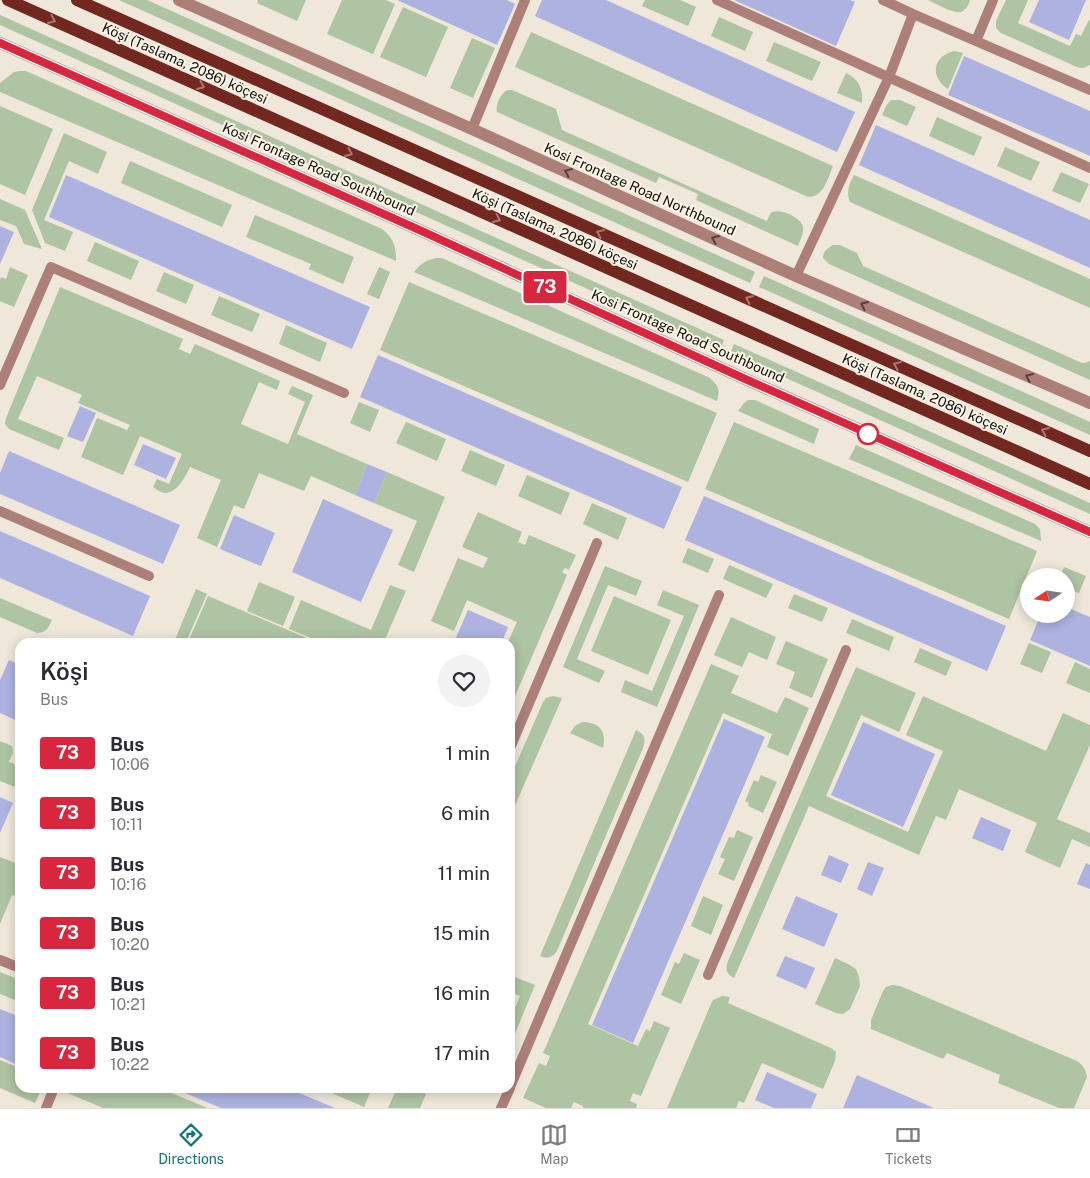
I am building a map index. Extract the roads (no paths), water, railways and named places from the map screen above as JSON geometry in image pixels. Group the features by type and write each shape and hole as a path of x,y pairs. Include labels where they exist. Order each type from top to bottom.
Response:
{"main road":[{"name":"Köşi (Taslama, 2086) köçesi","path":"8,0 1090,484"},
{"name":"Köşi (Taslama, 2086) köçesi","path":"77,0 1090,451"}],"street":[{"name":"Kosi Frontage Road Northbound","path":"179,0 472,129 796,276 1090,403"},
{"name":"Kosi Frontage Road Southbound","path":"0,43 415,228 743,378 1090,532"}],"lane":[{"path":"472,129 525,0"},
{"path":"717,0 1090,168"},
{"path":"883,0 1090,90"},
{"path":"976,41 993,0"},
{"path":"796,276 889,77 913,14"},
{"path":"0,385 51,267 344,393"},
{"path":"0,511 149,576"},
{"path":"515,736 597,543"},
{"path":"515,1075 719,595"},
{"path":"708,975 846,650"},
{"path":"0,960 15,966"},
{"path":"46,1108 52,1093"},
{"path":"501,1108 507,1093"}]}
